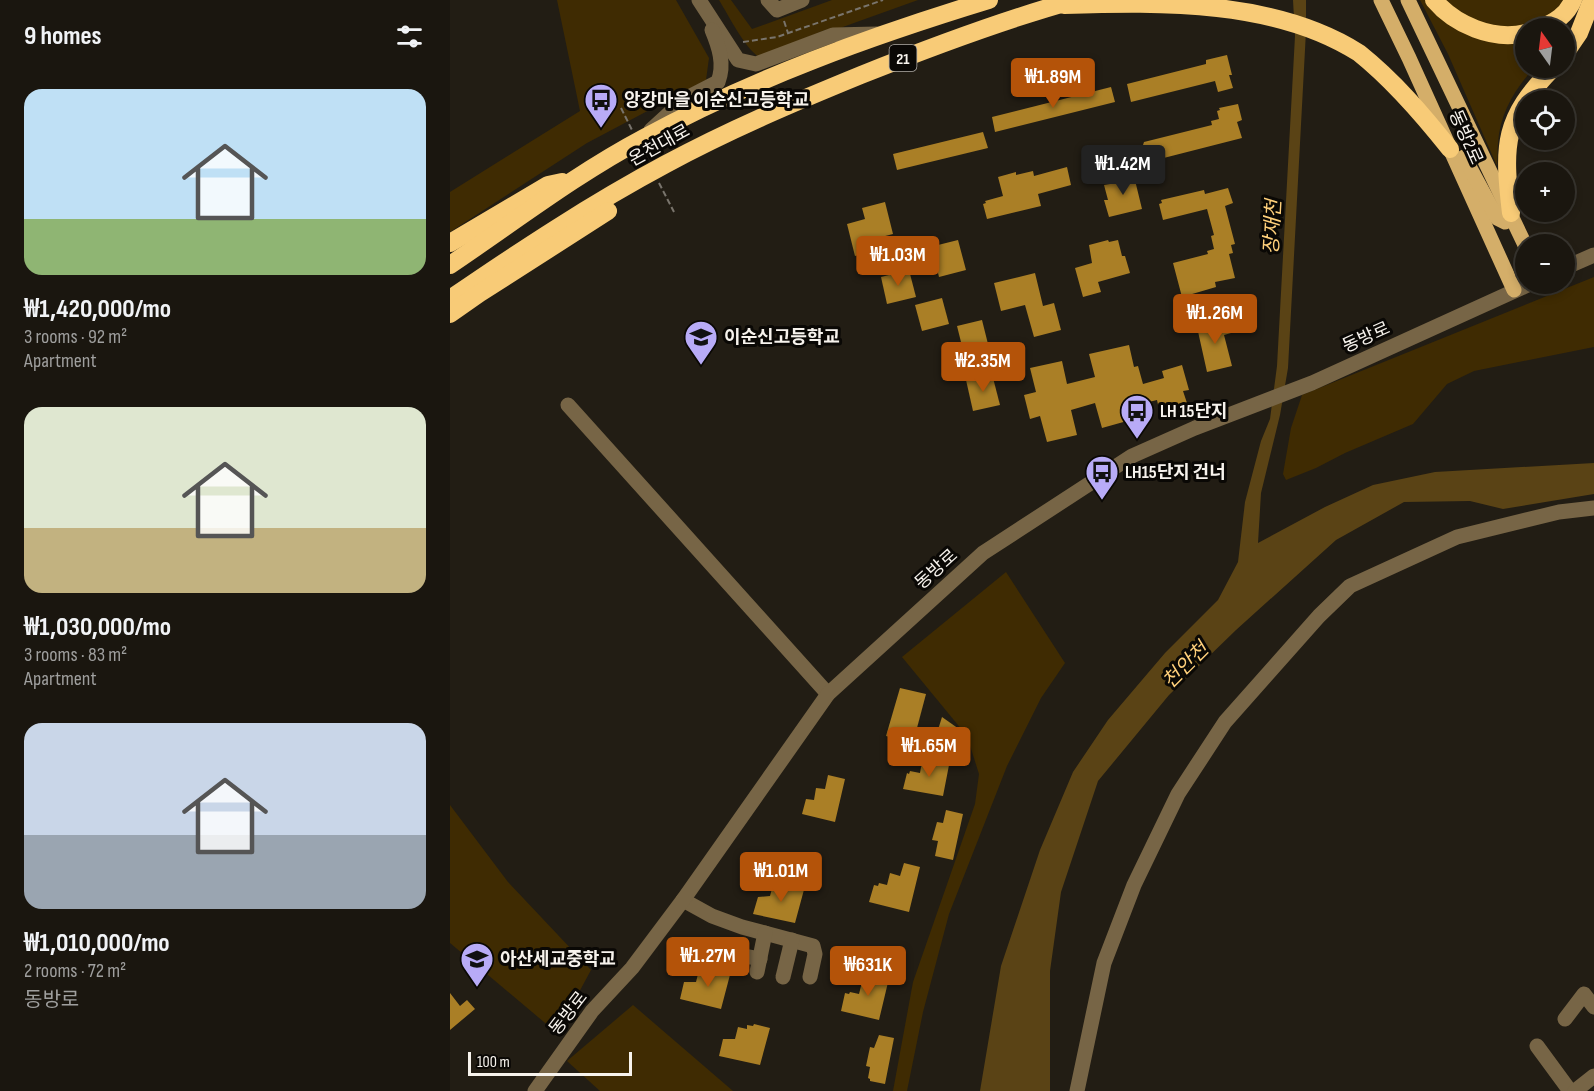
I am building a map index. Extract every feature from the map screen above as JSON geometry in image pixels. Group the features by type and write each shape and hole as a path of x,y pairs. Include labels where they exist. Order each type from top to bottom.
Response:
{"highway":[{"name":"온천대로","path":"450,265 578,178 642,139 747,87 887,34 989,0"},
{"name":"온천대로","path":"450,299 544,235 665,164 735,129 915,53 1028,13 1076,0"},
{"path":"1434,0 1444,11 1478,30 1515,35"},
{"path":"1559,18 1570,8 1573,0"},
{"path":"1575,39 1592,0"},
{"path":"1057,5 1218,3 1258,8 1291,17 1330,33 1358,52 1416,107 1450,149"},
{"path":"1511,213 1506,174 1508,144 1516,114 1531,90 1543,78"},
{"path":"450,314 688,162 735,129"},
{"path":"450,243 548,185 578,178"}],"main road":[{"name":"동방2로","path":"1381,0 1514,290"},
{"name":"동방2로","path":"1408,0 1520,234"},
{"path":"1439,123 1464,158 1497,218 1505,222 1511,218 1511,213"}],"street":[{"path":"768,0 777,10 802,0"},
{"path":"701,2 738,60 756,64 833,35 887,34"},
{"path":"642,139 685,99 718,82 723,70 718,46 701,2"},
{"path":"1575,263 1594,255"},
{"name":"동방로","path":"534,1091 592,1011 632,969 828,694 982,553 1132,456 1237,411 1312,383 1514,290"},
{"path":"568,405 828,694"},
{"path":"1077,1091 1104,963 1130,894 1178,794 1225,722 1319,616 1350,586 1456,537 1559,512 1594,508"},
{"path":"683,900 712,916 813,946 815,954 810,977"},
{"path":"719,951 758,965 765,933"},
{"path":"783,977 792,940"},
{"path":"1565,1019 1584,994 1594,1007"},
{"path":"1537,1046 1570,1091"},
{"path":"1575,1091 1594,1076"}],"path":[{"path":"743,42 788,33 883,0"},
{"path":"783,19 788,33"}],"shaded area":[{"path":"557,0 676,0 709,58 706,80 587,143 450,232 450,192 580,111"},
{"path":"719,0 731,0 752,29 832,0 918,0 840,28 825,30 759,57 742,39"},
{"path":"1420,0 1426,0 1438,12 1515,35 1515,78 1526,78 1515,90 1505,112 1499,132 1497,166 1448,54"},
{"path":"1444,0 1565,0 1545,18 1515,18 1515,28 1491,27 1460,13"},
{"path":"1594,277 1594,347 1474,371 1447,384 1413,424 1286,480 1283,474 1291,428 1302,395 1552,294 1575,294 1575,285"},
{"path":"1006,572 1065,663 1041,698 1007,766 949,914 923,1012 907,1091 893,1091 913,982 975,804 979,774 967,736 902,657"},
{"path":"450,805 508,882 591,970 557,1033 450,943"},
{"path":"633,1005 733,1091 600,1091 567,1061"}],"water":[{"name":"천안천","path":"1293,0 1306,0 1306,31 1288,368 1280,415 1261,493 1258,543 1325,507 1373,485 1435,472 1594,463 1594,494 1503,509 1470,501 1404,502 1336,540 1236,630 1169,695 1098,781 1061,892 1050,971 1050,1091 980,1091 1001,966 1040,850 1073,772 1108,720 1165,653 1218,600 1238,562 1245,502 1261,441 1270,419 1277,366 1295,36"}],"building":[{"path":"1227,55 1233,88 1218,92 1215,81 1131,102 1127,84 1206,64 1206,60"},
{"path":"1111,87 1115,102 995,132 992,117"},
{"path":"1238,104 1242,120 1237,122 1242,138 1148,162 1144,142 1212,125 1211,121 1219,119 1217,111 1220,110 1219,108"},
{"path":"983,132 988,148 897,170 893,154"},
{"path":"1067,167 1071,185 1038,194 1041,206 987,219 983,204 986,203 985,201 1003,196 998,177 1016,172 1016,175 1033,171 1034,176"},
{"path":"1133,172 1142,209 1109,217 1104,200 1108,200 1104,185 1116,183 1114,177"},
{"path":"1228,188 1233,203 1225,206 1235,244 1231,245 1233,253 1229,254 1235,278 1215,282 1216,287 1182,297 1173,263 1208,254 1207,251 1214,249 1211,236 1214,235 1207,209 1163,220 1159,204 1162,203 1161,200 1204,190 1205,194"},
{"path":"885,202 893,234 870,240 873,251 855,256 847,224 865,219 862,208"},
{"path":"958,240 966,270 939,277 934,246"},
{"path":"1108,240 1109,242 1118,240 1130,273 1098,282 1101,292 1083,297 1075,268 1092,263 1089,245"},
{"path":"909,270 916,297 887,304 881,277"},
{"path":"1035,273 1043,306 1054,303 1061,330 1034,337 1025,305 1001,311 994,283"},
{"path":"942,298 949,324 922,331 915,305"},
{"path":"982,320 990,352 965,358 957,326"},
{"path":"1227,320 1231,333 1224,335 1232,366 1207,372 1197,327"},
{"path":"1129,345 1134,367 1138,366 1143,384 1164,378 1162,371 1182,365 1189,390 1183,391 1187,403 1159,409 1157,400 1124,408 1127,421 1102,428 1095,403 1071,410 1077,435 1047,442 1040,416 1030,419 1024,395 1036,392 1030,368 1062,361 1067,384 1095,377 1089,354"},
{"path":"992,374 1000,405 973,411 966,380"},
{"path":"900,688 926,694 913,743 886,736"},
{"path":"942,717 959,729 966,743 936,736"},
{"path":"934,757 950,760 943,796 903,789 907,773 909,774 910,771 920,773 922,762 933,764"},
{"path":"828,775 845,779 835,822 802,814 806,799 814,800 816,788 825,789"},
{"path":"946,810 963,814 953,860 935,856 938,841 932,840 937,822 943,823"},
{"path":"904,863 920,867 909,912 869,902 874,885 878,886 879,883 887,885 890,873 900,876"},
{"path":"788,882 805,886 795,923 753,914 758,897 770,896 773,885 782,887 782,883 788,884"},
{"path":"715,967 731,971 721,1009 680,999 684,982 696,982 699,970 708,972 709,968 714,969"},
{"path":"873,970 890,974 879,1020 841,1011 845,993 859,994 862,982 869,984"},
{"path":"450,993 460,1006 467,1000 475,1009 450,1030"},
{"path":"754,1024 770,1028 760,1065 719,1056 723,1039 735,1039 738,1027 747,1029 747,1025 753,1026"},
{"path":"879,1035 894,1038 885,1084 870,1081 868,1078 870,1067 866,1066 870,1047 874,1048"}],"place":[{"name":"앙강마을 이순신고등학교","path":"601,129"},
{"name":"이순신고등학교","path":"701,366"},
{"name":"LH 15단지","path":"1137,440"},
{"name":"LH15단지 건너","path":"1102,501"},
{"name":"아산세교중학교","path":"477,988"}],"water label":[{"name":"장재천","path":"1272,227"}]}
